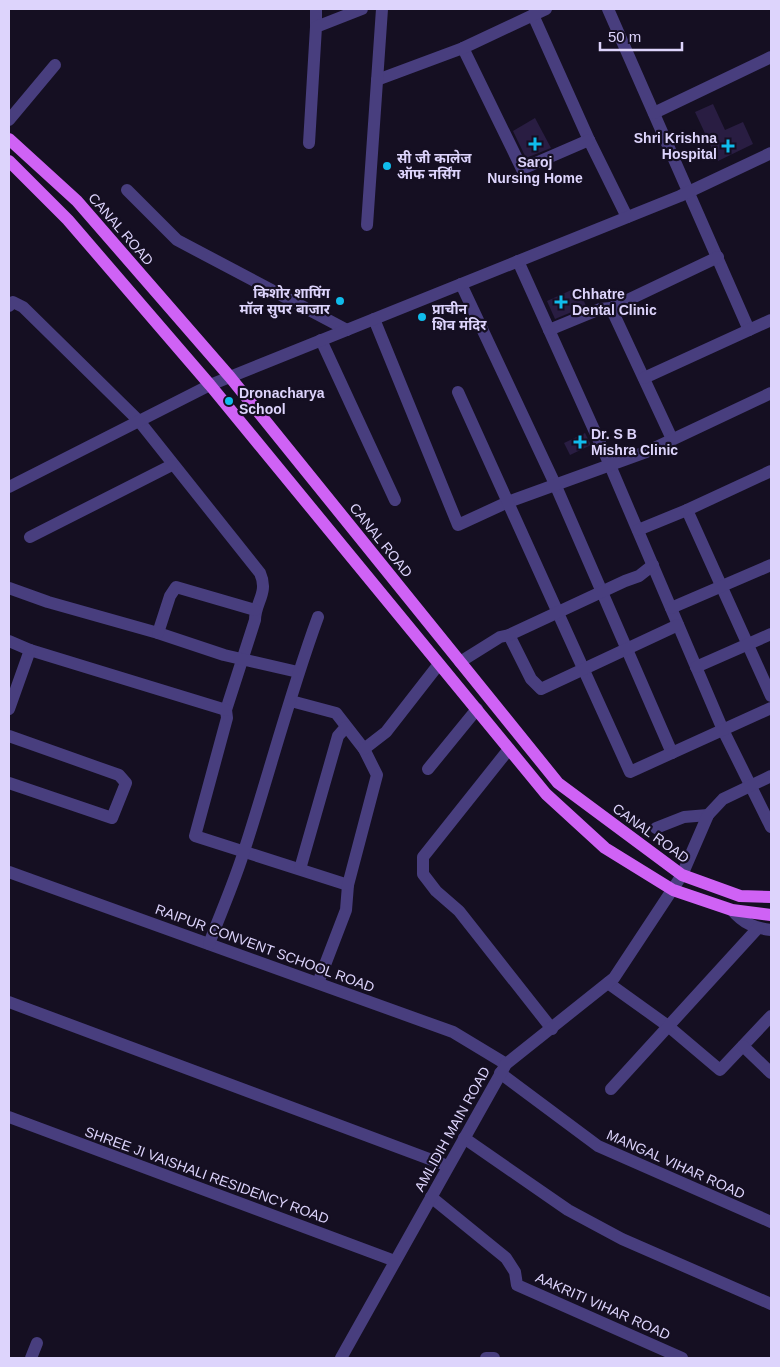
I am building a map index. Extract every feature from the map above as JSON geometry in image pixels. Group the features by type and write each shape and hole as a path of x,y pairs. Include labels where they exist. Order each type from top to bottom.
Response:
{"main road":[{"name":"CANAL ROAD","path":"9,140 77,201 230,377 558,783 682,876 740,896 771,897"},
{"path":"9,161 68,220 210,385 546,794 605,848 673,890 732,910 771,914"}],"street":[{"path":"309,143 316,9"},
{"path":"316,27 362,9"},
{"path":"367,225 382,9"},
{"path":"377,80 463,48 546,9"},
{"path":"608,9 749,330"},
{"path":"533,15 588,140 627,217"},
{"path":"463,48 522,169 588,140"},
{"path":"654,113 771,57"},
{"path":"9,120 55,65"},
{"path":"9,487 210,385 627,217 771,154"},
{"path":"127,190 177,240 347,330"},
{"path":"549,330 600,309 611,308 718,257"},
{"path":"518,261 609,463 723,730 771,827"},
{"path":"461,284 555,484 672,753"},
{"path":"9,306 13,302 23,307 139,421 172,465 260,573 264,582 261,602 255,610 255,620 244,658 226,710 227,718 195,836 348,885"},
{"path":"611,308 672,439"},
{"path":"374,319 458,525 508,502 609,463 646,452 771,393"},
{"path":"644,378 771,320"},
{"path":"321,340 395,500"},
{"path":"458,392 630,772 771,708"},
{"path":"30,537 172,465"},
{"path":"638,530 687,510 771,471"},
{"path":"687,510 771,696"},
{"path":"460,662 500,637 509,635 624,581 639,576 653,565"},
{"path":"671,608 771,565"},
{"path":"158,633 170,596 176,587 255,610"},
{"path":"9,588 48,602 158,633 224,655 244,658 298,672"},
{"path":"209,944 244,851 291,701 298,672 318,617"},
{"path":"509,635 538,688 548,686 678,625"},
{"path":"696,667 771,634"},
{"path":"9,641 30,650 226,710"},
{"path":"9,709 30,650"},
{"path":"364,749 386,732 440,664"},
{"path":"291,701 336,713 364,749 377,774 348,885 346,910 318,983"},
{"path":"428,769 477,709"},
{"path":"300,869 338,736 346,727"},
{"path":"9,736 119,774 126,783 112,818 9,783"},
{"path":"510,749 423,857 423,874 436,891 459,910 552,1029"},
{"path":"656,828 684,817 708,815 723,798 771,776"},
{"name":"AMLIDIH MAIN ROAD","path":"341,1358 503,1069 614,978 682,876 708,815"},
{"name":"RAIPUR CONVENT SCHOOL ROAD","path":"9,872 453,1032 503,1069"},
{"path":"732,910 740,919 758,928 771,930"},
{"path":"611,1089 758,928"},
{"path":"608,983 668,1026 720,1070 771,1016"},
{"path":"9,1002 448,1166"},
{"path":"743,1046 771,1073"},
{"name":"MANGAL VIHAR ROAD","path":"503,1069 598,1146 771,1222"},
{"name":"SHREE JI VAISHALI RESIDENCY ROAD","path":"9,1117 395,1261"},
{"path":"464,1138 568,1210 622,1239 771,1304"},
{"name":"AAKRITI VIHAR ROAD","path":"431,1197 506,1258 515,1272 517,1285 682,1358"},
{"path":"31,1358 37,1343"},
{"path":"486,1358 494,1358"}],"building":[{"path":"713,104 725,130 743,122 753,144 718,161 695,112"},
{"path":"535,118 551,148 526,158 513,131"},
{"path":"578,287 586,306 555,319 547,301"},
{"path":"585,433 591,445 570,455 564,443"}],"place":[{"name":"Saroj Nursing Home","path":"535,144"},
{"name":"Shri Krishna Hospital","path":"728,146"},
{"name":"सी जी कालेज ऑफ नर्सिंग","path":"387,166"},
{"name":"किशोर शापिंग मॉल सुपर बाजार","path":"340,301"},
{"name":"Chhatre Dental Clinic","path":"561,302"},
{"name":"प्राचीन शिव मंदिर","path":"422,317"},
{"name":"Dronacharya School","path":"229,401"},
{"name":"Dr. S B Mishra Clinic","path":"580,442"}]}
